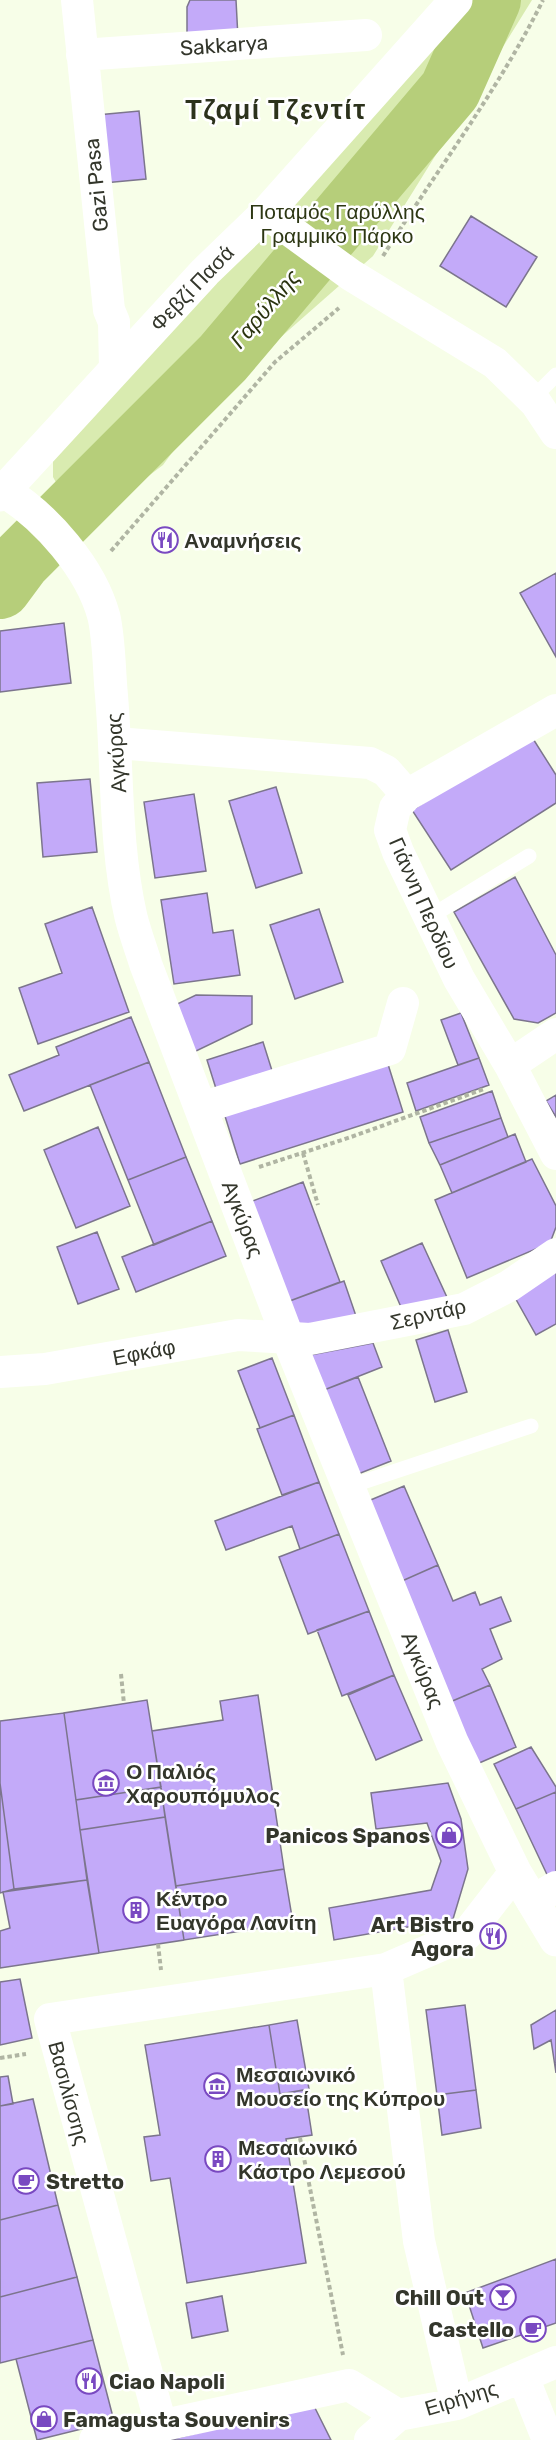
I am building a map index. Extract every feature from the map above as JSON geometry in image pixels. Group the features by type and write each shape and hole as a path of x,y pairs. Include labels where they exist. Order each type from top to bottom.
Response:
{"street":[{"name":"Gazi Pasa","path":"77,0 109,309 114,322 115,369"},
{"name":"Φεβζί Πασά","path":"10,497 115,369 204,272 266,213 456,0"},
{"name":"Sakkarya","path":"82,55 366,35"},
{"path":"266,213 359,279 495,363 532,399 556,433"},
{"name":"Αγκύρας","path":"10,497 66,545 87,579 104,617 116,743 122,855 131,917 146,965 288,1338 452,1742 515,1872 544,1894 556,1940"},
{"name":"Γιάννη Περδίου","path":"556,710 407,795 395,808 390,830 428,918 459,979 513,1071 556,1154"},
{"path":"116,743 370,763 386,771 407,795"},
{"path":"201,1108 390,1049 403,1003"},
{"path":"513,1071 556,1034"},
{"name":"Σερντάρ","path":"288,1338 310,1339 464,1309 509,1286 556,1254"},
{"name":"Εφκάφ","path":"0,1372 45,1369 238,1335 288,1338"},
{"path":"457,2404 420,2241 386,1969 467,1934 515,1872"},
{"name":"Βασιλίσσης","path":"161,2425 50,2019 386,1969"},
{"name":"Ειρήνης","path":"370,2440 398,2415 457,2404 556,2362"},
{"path":"523,2377 548,2440"},
{"path":"95,2440 349,2385 398,2415"}],"lane":[{"path":"532,399 556,375"},
{"path":"428,918 529,856"},
{"path":"348,1487 531,1426"}],"path":[{"path":"87,579 275,362 322,324 359,279 482,107 524,39 543,0"},
{"path":"227,1177 303,1153 513,1071"},
{"path":"303,1153 318,1205"},
{"path":"121,1674 124,1704"},
{"path":"300,2138 349,2385"}],"green space":[{"name":"Ποταμός Γαρύλλης Γραμμικό Πάρκο","path":"462,0 532,0 373,256 213,397 163,465 81,527 53,477 53,455"}],"building":[{"path":"190,0 236,0 238,38 187,45 187,7"},
{"path":"139,111 146,179 104,183 97,115"},
{"path":"471,216 537,257 506,307 440,266"},
{"path":"556,573 556,657 520,593"},
{"path":"64,623 71,683 0,692 0,631"},
{"path":"530,734 556,775 556,803 451,870 412,810"},
{"path":"90,779 97,852 43,857 37,783"},
{"path":"276,787 302,873 256,888 229,801"},
{"path":"194,794 206,871 155,878 144,802"},
{"path":"515,877 556,955 556,1013 538,1023 514,1019 454,912"},
{"path":"207,893 213,933 233,930 240,975 174,984 161,900"},
{"path":"92,907 129,1012 38,1044 19,988 62,973 45,924"},
{"path":"319,909 343,982 295,999 270,925"},
{"path":"196,995 252,996 252,1024 194,1052 173,1006"},
{"path":"461,1013 479,1058 458,1065 441,1020"},
{"path":"131,1017 149,1062 24,1111 9,1075 59,1055 56,1047"},
{"path":"263,1042 274,1077 218,1095 207,1060"},
{"path":"479,1058 489,1085 416,1111 407,1083"},
{"path":"387,1061 403,1112 240,1164 224,1113"},
{"path":"149,1062 186,1157 128,1180 90,1085"},
{"path":"492,1091 501,1118 429,1143 420,1117"},
{"path":"556,1095 556,1117 546,1101"},
{"path":"501,1118 508,1137 440,1165 429,1143"},
{"path":"98,1127 130,1206 76,1228 44,1150"},
{"path":"515,1134 526,1162 452,1193 440,1165"},
{"path":"186,1157 212,1221 154,1245 128,1180"},
{"path":"532,1159 556,1206 556,1227 550,1243 467,1278 435,1200"},
{"path":"303,1182 340,1282 287,1302 250,1202"},
{"path":"212,1221 226,1256 136,1292 122,1257"},
{"path":"97,1232 119,1289 78,1304 57,1247"},
{"path":"422,1243 451,1306 404,1314 381,1261"},
{"path":"556,1271 556,1324 536,1335 513,1294"},
{"path":"344,1281 356,1316 312,1331 295,1324 287,1302"},
{"path":"448,1330 467,1392 435,1402 416,1340"},
{"path":"373,1343 382,1367 324,1390 310,1355"},
{"path":"272,1358 294,1415 260,1428 238,1371"},
{"path":"358,1377 391,1461 358,1474 324,1390"},
{"path":"294,1415 319,1482 282,1495 257,1429"},
{"path":"319,1482 339,1534 300,1549 292,1526 226,1550 215,1521"},
{"path":"404,1486 438,1565 393,1585 361,1504"},
{"path":"339,1534 369,1611 308,1634 279,1557"},
{"path":"438,1565 453,1601 475,1592 480,1605 501,1597 511,1621 490,1629 502,1659 482,1669 490,1685 443,1705 393,1585"},
{"path":"369,1611 394,1675 342,1696 317,1630"},
{"path":"394,1675 422,1740 376,1760 348,1695"},
{"path":"490,1685 516,1747 470,1767 443,1705"},
{"path":"258,1695 284,1869 176,1886 152,1731 223,1720 220,1701"},
{"path":"147,1700 161,1787 76,1800 64,1713"},
{"path":"64,1713 87,1880 14,1889 0,1783 0,1721"},
{"path":"531,1747 556,1787 556,1792 516,1809 494,1764"},
{"path":"0,1783 14,1889 0,1893"},
{"path":"448,1783 461,1819 468,1869 453,1919 334,1940 329,1908 431,1890 441,1861 427,1823 376,1829 371,1793"},
{"path":"161,1787 165,1817 80,1830 76,1800"},
{"path":"556,1792 556,1880 551,1883 516,1809"},
{"name":"Κέντρο Ευαγόρα Λανίτη","path":"165,1817 184,1940 99,1953 80,1830"},
{"path":"284,1869 293,1923 184,1940 176,1886"},
{"path":"87,1880 99,1953 0,1968 0,1931 10,1928 3,1892"},
{"path":"20,1979 32,2038 0,2045 0,1982"},
{"path":"465,2005 476,2090 437,2095 426,2010"},
{"path":"556,2010 556,2073 551,2040 534,2049 531,2025"},
{"path":"297,2020 309,2089 280,2094 269,2025"},
{"name":"Μεσαιωνικό Κάστρο Λεμεσού","path":"269,2025 280,2094 305,2090 312,2135 286,2139 306,2263 187,2283 170,2178 151,2181 144,2137 160,2135 145,2045"},
{"path":"8,2076 13,2104 0,2106 0,2077"},
{"path":"476,2090 481,2128 442,2135 437,2095"},
{"path":"33,2099 58,2205 0,2220 0,2106"},
{"path":"58,2205 77,2277 0,2297 0,2220"},
{"path":"556,2259 556,2323 483,2348 465,2293"},
{"path":"77,2277 93,2340 0,2363 0,2297"},
{"path":"222,2296 228,2331 192,2338 186,2303"},
{"path":"93,2340 114,2421 37,2440 16,2359"},
{"path":"313,2404 331,2440 169,2440"}],"waterway":[{"name":"Γαρύλλης","path":"0,588 20,561 223,358 450,90 490,0"}],"place":[{"name":"Αναμνήσεις","path":"165,540"},
{"name":"Ο Παλιός Χαρουπόμυλος","path":"106,1783"},
{"name":"Panicos Spanos","path":"449,1835"},
{"name":"Κέντρο Ευαγόρα Λανίτη","path":"136,1910"},
{"name":"Art Bistro Agora","path":"493,1936"},
{"name":"Μεσαιωνικό Μουσείο της Κύπρου","path":"217,2086"},
{"name":"Μεσαιωνικό Κάστρο Λεμεσού","path":"218,2159"},
{"name":"Stretto","path":"26,2181"},
{"name":"Chill Out","path":"503,2297"},
{"name":"Castello","path":"533,2329"},
{"name":"Ciao Napoli","path":"89,2381"},
{"name":"Famagusta Souvenirs","path":"44,2419"}],"district":[{"name":"Τζαμί Τζεντίτ","path":"276,110"}]}
